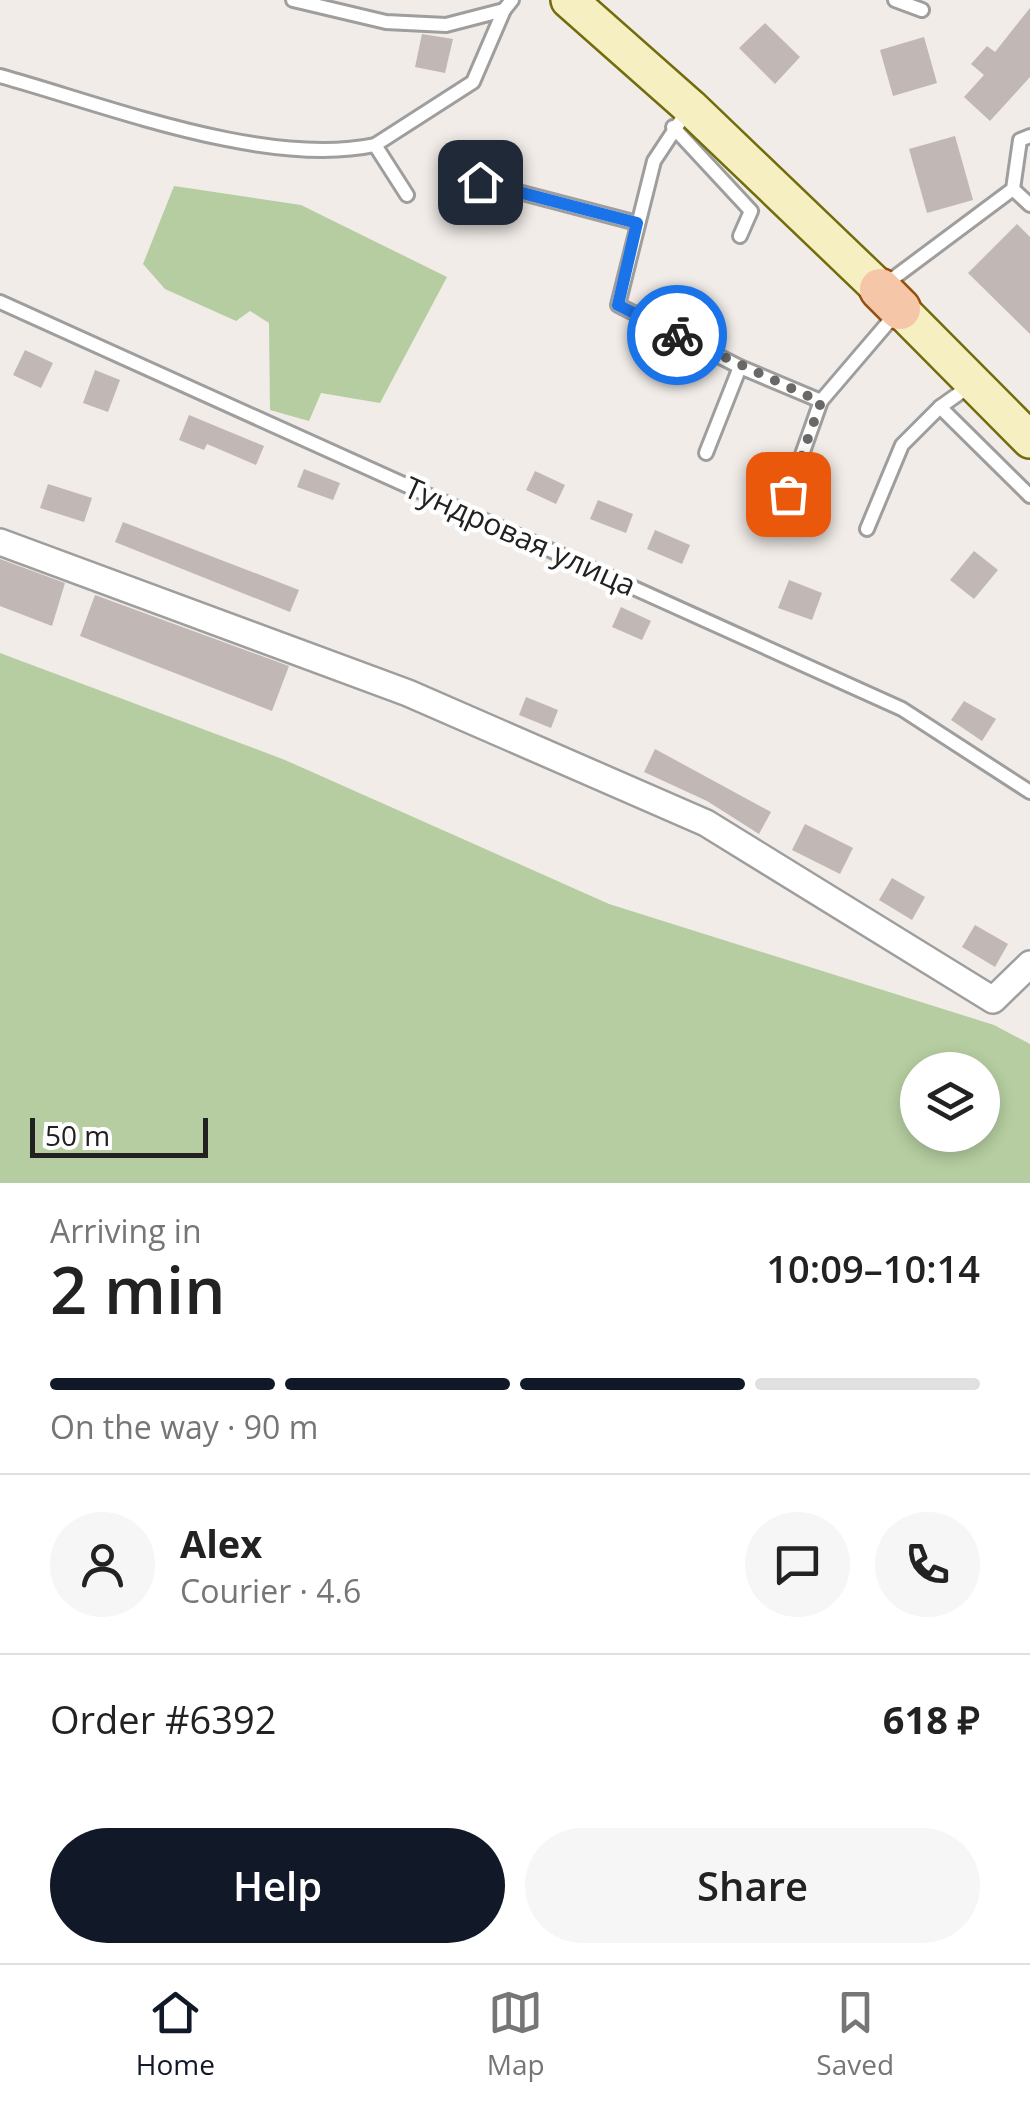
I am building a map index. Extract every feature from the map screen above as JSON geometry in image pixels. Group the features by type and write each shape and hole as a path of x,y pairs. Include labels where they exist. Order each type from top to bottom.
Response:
{"main road":[{"path":"569,0 682,117 890,299 1030,440"}],"street":[{"path":"0,542 408,694 706,822 993,1000 1030,964"}],"lane":[{"path":"292,0 386,22 446,26 508,5"},
{"path":"895,0 922,10"},
{"path":"0,76 250,146 346,151 376,144 472,82 508,5"},
{"path":"740,236 751,212 682,117 654,161 618,305 740,367 821,402"},
{"path":"788,494 821,402 890,299 1013,189 1020,140 1030,136"},
{"path":"376,144 407,195"},
{"path":"480,182 637,223"},
{"path":"1013,189 1030,205"},
{"name":"Тундровая улица","path":"0,302 902,709 1030,792"},
{"path":"706,453 740,367"},
{"path":"867,529 902,445 940,407 973,383"},
{"path":"940,407 1030,496"}],"green space":[{"path":"174,186 301,205 447,277 380,403 321,393 309,421 270,410 269,323 250,311 236,321 165,289 143,264"},
{"path":"0,653 285,760 609,904 994,1025 1030,1044 1030,1183 0,1183"}],"building":[{"path":"1030,8 1030,77 990,121 964,97 984,75 971,64 987,46 995,52"},
{"path":"765,23 800,57 775,84 739,48"},
{"path":"422,34 453,39 445,73 415,67"},
{"path":"924,37 937,83 893,96 880,50"},
{"path":"955,136 973,200 927,213 909,149"},
{"path":"1017,224 1030,237 1030,334 968,273"},
{"path":"25,350 53,363 41,388 13,375"},
{"path":"95,370 120,380 108,412 83,403"},
{"path":"189,415 264,446 256,465 207,444 204,450 179,440"},
{"path":"304,469 340,483 333,500 297,487"},
{"path":"535,471 565,485 556,504 526,490"},
{"path":"48,484 92,498 84,522 40,508"},
{"path":"598,500 633,514 626,533 590,519"},
{"path":"123,522 299,590 290,612 115,542"},
{"path":"655,530 690,545 682,564 647,549"},
{"path":"974,551 998,570 974,599 950,580"},
{"path":"0,559 65,583 52,626 0,606"},
{"path":"789,580 822,593 812,620 778,608"},
{"path":"95,595 289,666 272,711 80,636"},
{"path":"621,607 651,621 642,640 612,627"},
{"path":"526,697 558,710 551,728 519,715"},
{"path":"964,701 996,719 982,741 951,720"},
{"path":"655,749 771,812 759,834 707,801 644,772"},
{"path":"805,824 853,848 840,874 792,850"},
{"path":"892,878 925,897 912,920 879,900"},
{"path":"975,925 1008,944 995,967 962,947"}],"way so far":[{"path":"677,335 821,402 788,494"}],"route":[{"path":"480,182 637,223 618,305 677,335"}]}
